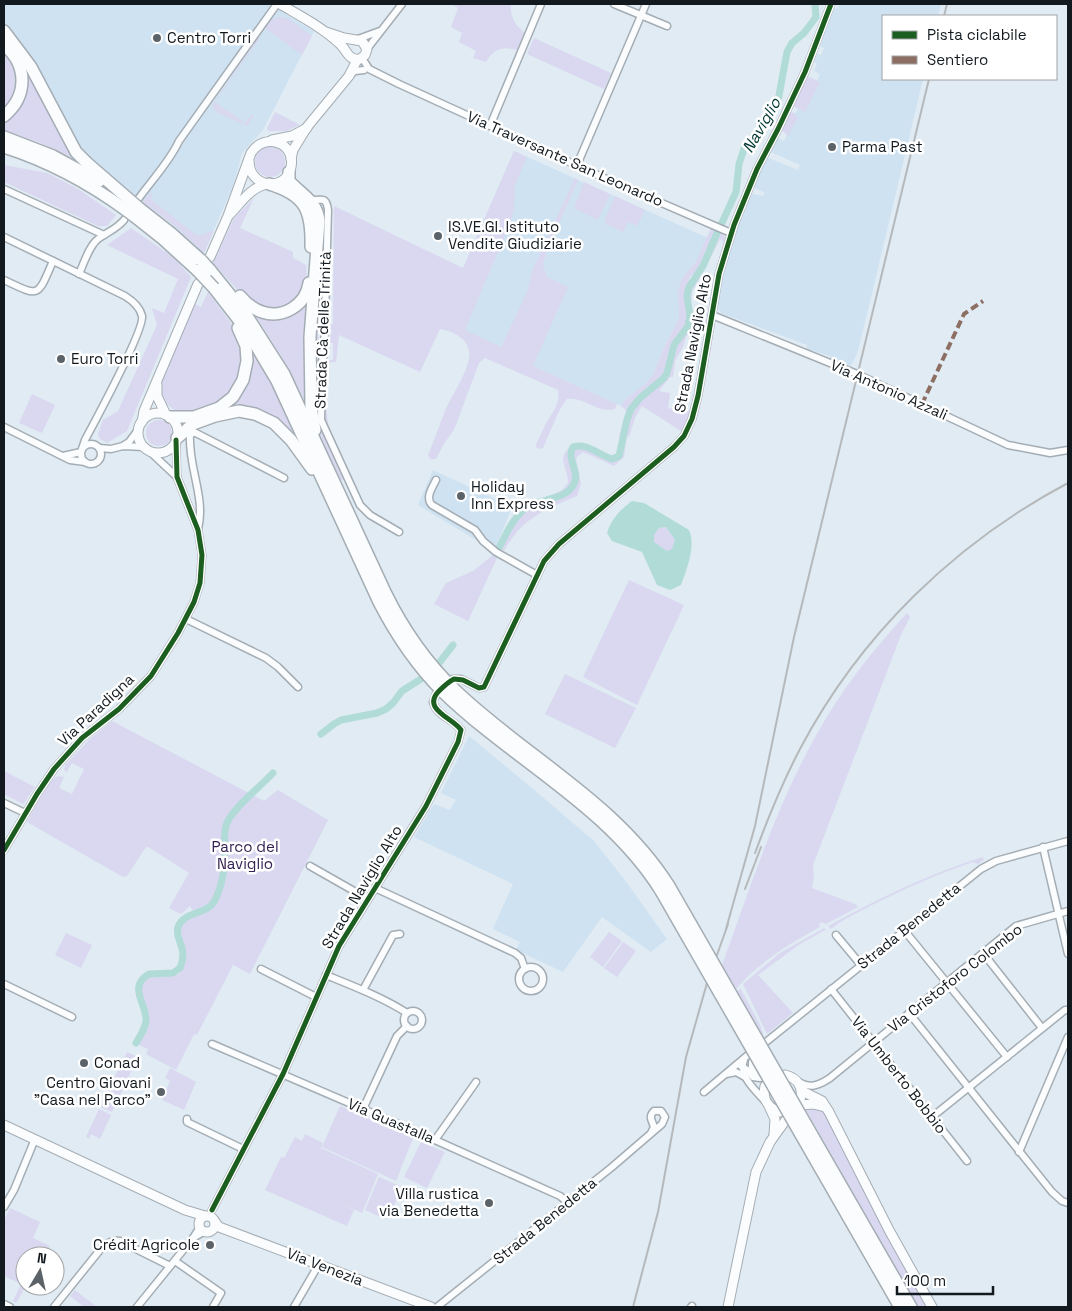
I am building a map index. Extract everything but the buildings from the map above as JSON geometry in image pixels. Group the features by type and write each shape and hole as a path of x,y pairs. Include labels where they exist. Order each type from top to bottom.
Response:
{"highway":[{"path":"4,31 32,67 76,152 169,243 205,263 243,310 277,362 290,387 391,605 409,635 430,663 470,704 617,823 646,854 804,1130 911,1307"},
{"path":"4,45 18,61 23,81 16,103 4,116"},
{"path":"4,137 65,162 103,183 188,247 243,300 256,310 267,314 285,312 297,306 304,299 308,291 311,221 306,201"},
{"path":"4,147 62,170 93,188 133,207"},
{"path":"4,154 62,170"},
{"path":"290,167 289,181 322,216 310,328 311,408 316,431 338,490"},
{"path":"269,184 306,201"},
{"path":"168,416 190,418 219,408 233,397 244,378 247,355 244,339 214,288 205,263"},
{"path":"214,288 244,327 270,370 389,621 412,656 429,677 465,711 611,830 665,888"},
{"path":"177,439 193,424 239,411 255,414 274,423 291,440 310,466 347,532"},
{"path":"804,1130 900,1307"}],"street":[{"path":"79,274 97,239 116,228 133,207 278,4 326,32 353,56 365,55 367,49 402,4"},
{"path":"490,126 541,4"},
{"path":"614,4 667,26"},
{"path":"576,165 646,4"},
{"name":"Strada Naviglio Alto","path":"453,679 462,680 478,688 485,686 544,561 559,544 674,447 684,436 692,418 698,396 721,267 731,233 750,183 800,83 831,4"},
{"path":"364,70 347,45 356,39 382,31"},
{"path":"326,32 344,38 356,39 365,44 367,49"},
{"path":"349,76 353,56"},
{"path":"342,83 353,56"},
{"name":"Via Traversante San Leonardo","path":"353,56 369,69 399,84 731,233"},
{"path":"227,217 253,191 262,185 282,180 290,167 293,150 307,127 349,76 355,71 364,70"},
{"name":"Via Traversante San Leonardo","path":"364,70 399,84"},
{"path":"205,263 227,217 250,153 261,143 290,136 307,127"},
{"path":"267,141 278,142 284,146 290,155 290,167"},
{"path":"248,160 253,176 269,184"},
{"path":"4,189 104,235"},
{"name":"Strada Cà delle Trinità","path":"322,216 321,420 363,509 399,532"},
{"path":"4,237 125,296 133,301 142,315 142,322 133,344 81,451 85,462"},
{"path":"4,280 29,292 36,291 41,288 53,262"},
{"path":"140,426 157,379 198,284"},
{"name":"Via Antonio Azzali","path":"712,315 857,374 1008,445 1050,453 1068,450"},
{"name":"Via Paradigna","path":"4,850 49,774 87,733 119,709 150,676 186,619 194,602 200,583 202,555 198,530 177,477 178,430 157,396 157,379"},
{"path":"63,456 81,451 86,444 111,449 122,446 129,442 140,426 152,414 168,416"},
{"name":"Via Paradigna","path":"140,426 139,436 146,448 177,477"},
{"path":"4,427 70,460 92,464 111,449"},
{"path":"91,428 101,454 98,460"},
{"name":"Via Paradigna","path":"198,530 200,504 189,449 190,435 194,432 284,478"},
{"path":"122,446 146,448 160,452 172,446 177,439"},
{"path":"436,480 428,498 432,505 475,530 483,541 496,552 537,575"},
{"path":"186,619 266,658 298,687"},
{"name":"Strada Naviglio Alto","path":"137,1307 209,1222 243,1149 283,1074 339,946 426,806 461,736 459,727 435,708 433,702 436,694"},
{"path":"4,803 25,813"},
{"name":"Strada Benedetta","path":"766,1042 984,867 996,861 1068,841"},
{"path":"1042,848 1068,954"},
{"path":"310,866 368,899"},
{"path":"375,888 514,953 521,958 525,969"},
{"name":"Via Cristoforo Colombo","path":"798,1083 816,1086 824,1082 1018,925 1068,911"},
{"path":"904,930 1007,1057"},
{"path":"363,990 392,935 400,934"},
{"path":"836,934 861,965"},
{"path":"983,953 1042,1028"},
{"path":"261,970 316,997"},
{"path":"326,975 363,990 407,1013"},
{"path":"4,984 72,1017"},
{"name":"Via Umberto Bobbio","path":"831,989 967,1161"},
{"path":"932,1117 1042,1028 1065,1010 1068,1010"},
{"path":"417,1011 421,1014 422,1020 418,1028 407,1026 404,1019 407,1013 417,1011"},
{"path":"909,1013 1054,1194 1068,1204"},
{"path":"363,1108 397,1036 407,1026"},
{"path":"1020,1152 1068,1037"},
{"name":"Via Guastalla","path":"212,1044 435,1140 558,1195 567,1202"},
{"path":"704,1092 747,1056 742,1067 747,1079 767,1104 780,1112"},
{"path":"752,1062 753,1071 762,1081 767,1104 775,1119 774,1134"},
{"path":"732,1067 742,1067 753,1077 762,1081"},
{"path":"726,1074 738,1073 747,1079"},
{"path":"785,1075 798,1083 805,1093 822,1101 885,1223 932,1307"},
{"path":"435,1140 476,1082"},
{"path":"798,1083 801,1103 825,1107"},
{"path":"187,1119 188,1122 243,1149"},
{"path":"728,1307 755,1177 774,1134 785,1121"},
{"name":"Via Venezia","path":"4,1124 209,1222 431,1307"},
{"name":"Strada Benedetta","path":"437,1307 651,1134"},
{"path":"4,1208 14,1190 35,1140"},
{"path":"54,1307 104,1245 114,1240 173,1264 221,1293 213,1307"},
{"path":"294,1307 319,1264"},
{"path":"4,1304 10,1307"}],"shaded area":[{"path":"4,4 266,4 314,31 263,130 242,153 234,183 204,253 167,220 85,156 4,25"},
{"path":"839,4 941,4 938,15 882,15 882,80 923,80 857,354 850,367 831,359 830,356 806,349 807,345 721,313 717,306 725,266 749,193 763,196 765,193 753,187 766,157 798,170 800,165 771,152 778,138 784,141 787,135 782,130 790,113 796,113 798,109 793,106 807,76 817,81 820,74 814,71 817,64 814,61 817,54 821,55 824,48 820,46 823,39 821,38 834,8 837,9"},
{"path":"514,151 708,238 698,259 684,276 679,289 679,318 653,375 626,399 621,406 439,324"},
{"path":"433,470 512,507 493,555 476,540 418,505"},
{"path":"632,501 644,503 689,530 692,543 691,550 681,585 670,590 657,585 642,552 612,541 607,533 611,523","holes":["666,527 675,540 672,549 667,551 654,542 654,535 659,528"]},
{"path":"469,736 594,841 667,939 651,952 602,917 563,972 516,950 520,942 493,929 513,884 414,837 434,804 450,810 456,800 441,793"}],"green space":[{"path":"451,4 511,4 511,13 514,20 525,33 517,50 507,48 495,51 486,62 473,58 476,51 459,42 462,33 451,27 458,8"},
{"path":"283,17 289,19 312,36 302,55 266,29 266,26 271,21"},
{"path":"258,38 260,38 215,102 245,123 252,114 254,115 247,126 216,112 212,105"},
{"path":"534,38 611,73 604,89 527,54"},
{"path":"4,49 17,68 16,94 4,111"},
{"path":"22,61 77,160 38,142 4,130 4,120 15,109"},
{"path":"807,76 820,82 805,112 793,106"},
{"path":"275,112 300,125 286,131 268,131 267,128"},
{"path":"792,112 798,117 788,136 782,130"},
{"path":"270,147 280,152 285,162 280,172 270,177 260,172 255,162 260,152"},
{"path":"514,151 527,157 515,185 511,221 465,330 501,347 528,290 531,273 575,178 578,180 546,253 543,265 547,277 568,287 533,366 617,404 615,409 603,409 579,400 567,399 560,409 543,448 539,449 536,447 536,444 557,404 558,390 485,358 479,363 454,430 436,459 430,459 428,455 469,358 468,346 462,338 449,331 440,329 420,372 339,335 336,362 324,363 324,360 333,360 333,343 329,343 332,331 328,325 333,324 334,206 463,268"},
{"path":"4,165 47,173 78,189 116,215 107,226 98,226 4,182"},
{"path":"584,182 610,194 598,220 574,208"},
{"path":"150,193 152,194 151,199 153,201 195,234 201,235 214,230 204,253 175,226 143,202"},
{"path":"615,196 645,210 637,226 628,222 623,232 606,224 605,219"},
{"path":"254,198 240,228 293,252 293,258 306,265 307,283 294,305 267,311 241,294 213,263 234,218"},
{"path":"131,228 173,257 191,277 127,431 107,443 100,439 98,434 103,420 118,411 157,325 152,308 164,313 178,279 107,245"},
{"path":"711,228 716,230 698,269 690,277 686,287 687,324 672,344 663,375 637,398 628,409 621,442 619,437 626,410 621,406 626,399 653,375 679,318 678,294 680,284 696,262"},
{"path":"721,233 725,237 724,242 722,239 719,241 692,292 691,302 695,325 686,337 675,361 673,377 670,377 659,391 670,393 668,408 691,412 686,425 681,431 642,406 635,418 629,437 627,436 624,457 614,466 583,452 576,458 581,484 577,496 535,516 518,530 504,551 502,549 512,528 526,510 532,506 561,497 573,490 578,480 574,450 586,449 609,461 615,461 621,457 631,411 644,397 666,380 677,345 690,329 692,317 690,297 691,287 706,264 717,237"},
{"path":"320,254 323,254 323,269 320,269 320,288 317,288 317,324 320,325 317,332 320,342 316,343 316,360 320,360 319,417 346,478 340,481 321,437 314,404 313,324"},
{"path":"208,292 233,326 242,346 243,370 229,397 195,413 180,414 165,403 161,395 161,383 195,304 201,307"},
{"path":"307,306 306,403 283,359 254,313"},
{"path":"254,353 293,428 292,432 269,414 246,408 228,408"},
{"path":"324,363 325,400 329,430 324,426"},
{"path":"32,394 55,405 42,433 19,423"},
{"path":"159,420 168,424 172,433 168,442 159,446 150,442 146,433 150,424"},
{"path":"568,449 574,480 564,491 548,497 562,490 568,483 563,461"},
{"path":"666,527 675,540 672,550 667,551 654,543 654,535 659,528"},
{"path":"493,555 497,558 468,621 434,604 446,583 473,571"},
{"path":"629,580 684,605 637,705 583,677"},
{"path":"907,613 910,617 901,635 813,865 814,877 812,888 855,904 858,907 826,924 821,922 820,927 786,947 754,970 736,989 722,965 765,846 789,788 837,700 882,641"},
{"path":"565,674 636,708 615,748 545,714"},
{"name":"Parco del Naviglio","path":"112,721 264,801 278,790 328,820 250,974 233,965 197,1035 194,1034 176,1070 146,1054 148,1049 137,1044 149,1021 142,996 142,986 150,977 179,974 184,965 186,957 181,932 182,926 186,920 195,915 190,906 181,914 169,908 189,873 146,847 127,876 123,877 27,822 45,791 56,777 64,777 59,788 72,794 84,769 72,763 66,773 64,769 66,764 89,740"},
{"path":"4,771 35,787 23,804 4,794"},
{"path":"983,857 984,860 978,864 973,862 934,877 870,906 831,929 828,926 904,888 943,871"},
{"path":"824,928 828,932 825,930 800,944 758,975 793,1013 767,1034 743,984 780,953"},
{"path":"609,932 622,941 603,967 590,957"},
{"path":"66,933 92,945 81,968 55,955"},
{"path":"623,942 636,951 617,977 604,968"},
{"path":"740,989 761,1027 764,1038 737,991"},
{"path":"127,1052 138,1057 112,1112 100,1107"},
{"path":"170,1068 196,1082 184,1110 162,1100 170,1081 165,1078"},
{"path":"340,1106 413,1138 396,1181 322,1147"},
{"path":"99,1109 111,1115 100,1139 91,1134 89,1139 86,1137"},
{"path":"812,1109 825,1114 880,1223 927,1307 918,1307 806,1110"},
{"path":"305,1134 323,1143 303,1187 321,1148 378,1174 362,1213 332,1200 354,1210 347,1226 265,1190 281,1157 284,1158 295,1137 302,1141"},
{"path":"421,1142 445,1152 427,1188 404,1177"},
{"path":"379,1177 402,1187 388,1220 365,1210"},
{"path":"10,1208 40,1222 33,1238 50,1246 15,1246 15,1281 4,1276 4,1221"},
{"path":"75,1290 97,1307 84,1307 70,1296"},
{"path":"15,1296 20,1296 16,1303 13,1301"}],"waterway":[{"name":"Naviglio","path":"721,225 736,192 739,164 745,146 768,119 778,101 787,52 792,43 804,33 816,17 815,4"},
{"name":"Naviglio","path":"499,548 522,511 532,504 557,497 572,487 576,477 571,457 573,447 583,446 612,459 619,456 631,409 640,398 664,378 674,345 688,326 690,316 687,296 689,287 703,266 718,231"},
{"name":"Naviglio","path":"439,663 453,645"},
{"name":"Naviglio","path":"321,734 341,720 377,713 386,709 402,691 421,679"},
{"name":"Naviglio","path":"136,1043 146,1021 139,984 149,974 173,973 180,968 183,955 177,932 178,927 185,918 210,906 217,896 224,870 227,823 241,804 273,773"}],"railway":[{"path":"944,15 947,4"},
{"path":"726,929 755,826 794,637 929,80"},
{"path":"755,853 787,775 800,749 824,707 851,668 881,631 949,563 1027,507 1068,483"},
{"path":"745,889 761,847"},
{"path":"717,955 728,924"},
{"path":"633,1307 658,1212 686,1057 707,983"}],"marked path":[{"path":"922,404 964,314 983,301"}],"cycle path":[{"path":"212,1210 283,1074 339,946 426,806 458,742 461,730 440,713 434,703 434,697 454,679 463,680 479,688 484,687 544,561 559,544 674,447 684,436 692,419 698,396 719,274 734,225 757,169 805,72 831,4"},
{"path":"4,850 54,769 82,738 119,709 151,676 178,633 194,602 200,583 202,555 198,530 177,477 176,440"}],"place":[{"name":"Centro Torri","path":"157,38"},
{"name":"Parma Past","path":"832,147"},
{"name":"IS.VE.GI. Istituto Vendite Giudiziarie","path":"438,236"},
{"name":"Euro Torri","path":"61,359"},
{"name":"Holiday Inn Express","path":"461,496"},
{"name":"Conad","path":"84,1063"},
{"name":"Centro Giovani \"Casa nel Parco\"","path":"161,1092"},
{"name":"Villa rustica via Benedetta","path":"489,1203"},
{"name":"Crédit Agricole","path":"210,1245"}]}
